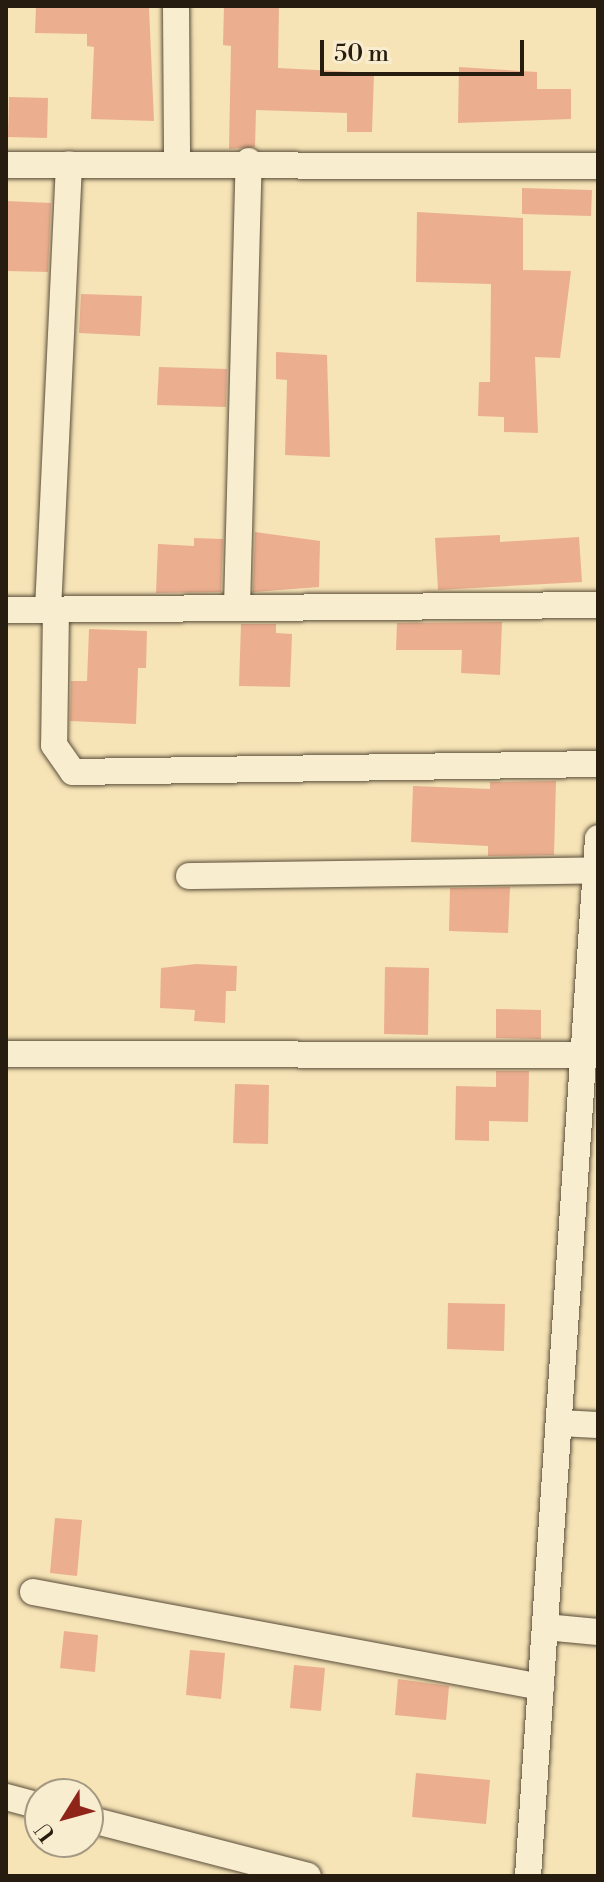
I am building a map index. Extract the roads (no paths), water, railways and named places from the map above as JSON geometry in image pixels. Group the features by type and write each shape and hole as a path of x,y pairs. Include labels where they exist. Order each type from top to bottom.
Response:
{"street":[{"path":"176,6 177,161"},
{"path":"237,607 249,161"},
{"path":"6,165 249,161 598,166"},
{"path":"69,164 52,609 54,745 73,772 598,764"},
{"path":"6,610 598,605"},
{"path":"528,1876 559,1423 589,1114 583,1055 598,838"},
{"path":"189,876 595,870"},
{"path":"6,1054 583,1055"},
{"path":"559,1423 598,1425"},
{"path":"33,1592 541,1687"},
{"path":"545,1627 598,1632"},
{"path":"104,1823 308,1876"}]}
